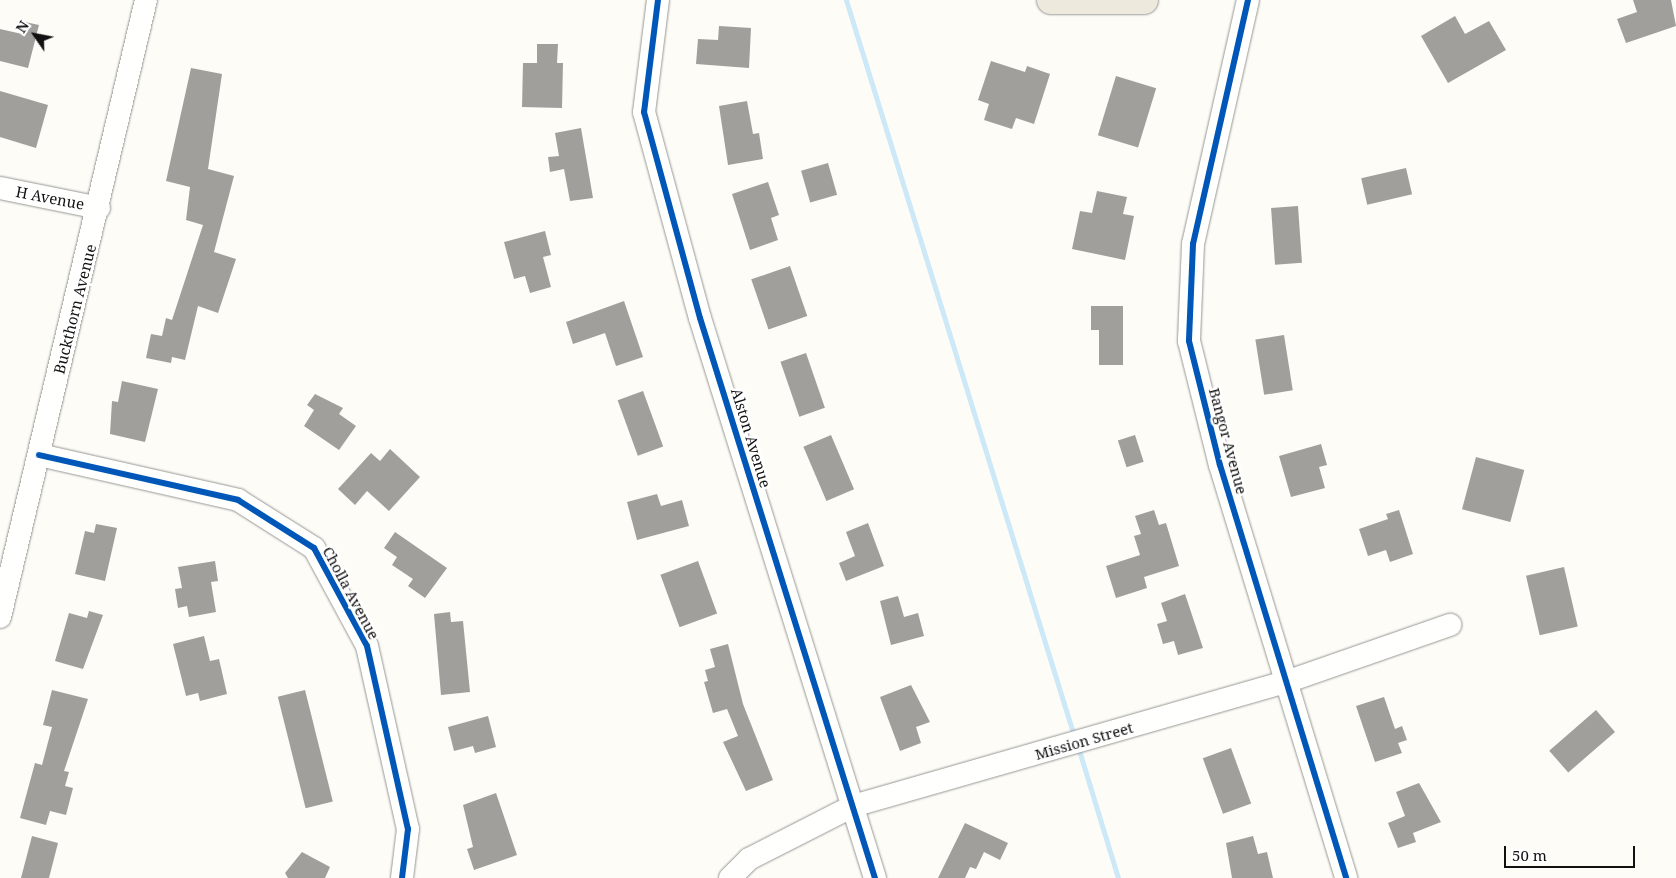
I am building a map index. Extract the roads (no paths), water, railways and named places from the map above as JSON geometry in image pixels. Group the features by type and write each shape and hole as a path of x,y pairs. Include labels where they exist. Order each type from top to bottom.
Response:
{"main road":[{"path":"1051,0 1144,0"}],"street":[{"name":"Buckthorn Avenue","path":"0,617 100,208 146,0"},
{"name":"Alston Avenue","path":"658,0 644,112 700,318 874,878"},
{"name":"Bangor Avenue","path":"1248,0 1193,244 1189,341 1220,465 1346,878"},
{"name":"H Avenue","path":"0,188 100,208"},
{"name":"Cholla Avenue","path":"39,455 238,500 314,548 367,646 408,829 402,878"},
{"name":"Mission Street","path":"730,878 749,859 853,806 1286,682 1450,625"}],"waterway":[{"path":"846,0 1074,736"},
{"path":"1078,747 1118,878"}]}
